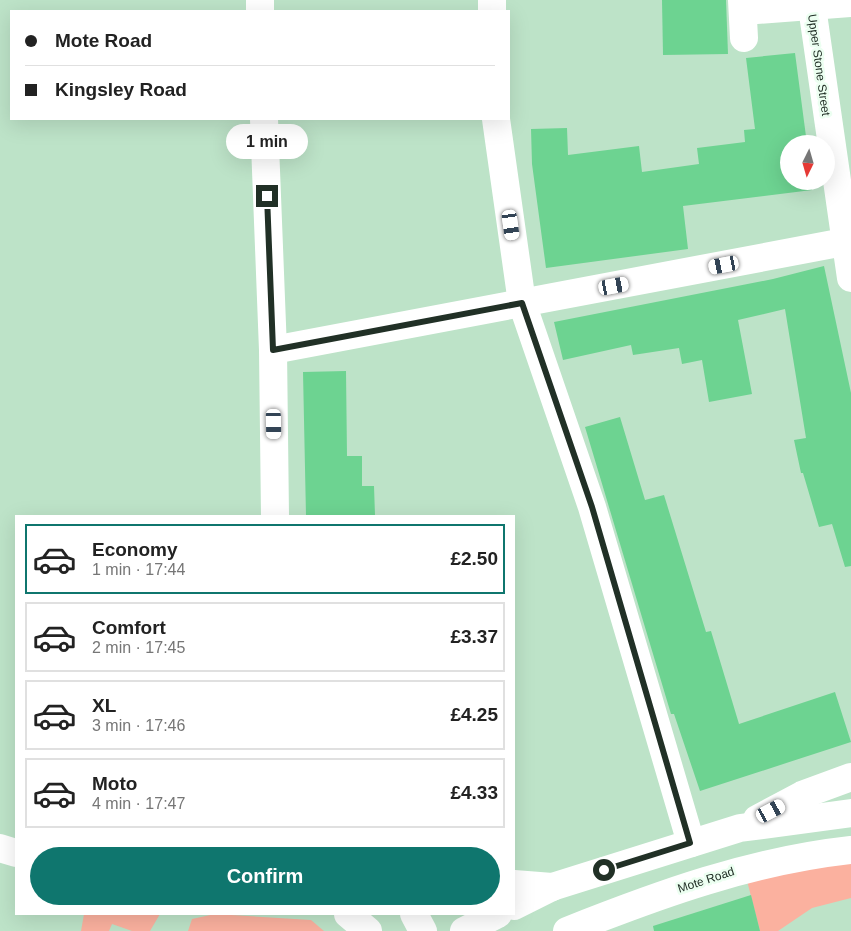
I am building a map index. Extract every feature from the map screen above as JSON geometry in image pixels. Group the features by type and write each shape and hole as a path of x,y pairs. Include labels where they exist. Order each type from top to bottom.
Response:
{"main road":[{"name":"Upper Stone Street","path":"811,3 846,231 851,278"},
{"path":"744,38 742,6 851,3"},
{"path":"264,120 273,350 275,515"},
{"path":"496,120 522,303 592,507 690,843"},
{"path":"273,350 522,303 846,231"},
{"path":"740,828 802,795 851,777"},
{"path":"515,906 552,887 740,828 851,813"},
{"path":"0,848 15,853"},
{"name":"Mote Road","path":"583,928 711,878 748,867 817,854 851,850"},
{"path":"515,884 552,887"},
{"path":"349,915 368,931"},
{"path":"414,915 422,931"},
{"path":"464,931 496,915"}],"shaded area":[{"path":"851,859 851,898 812,908 778,931 760,931 745,873"},
{"path":"84,915 159,915 150,931 132,931 112,924 109,931 81,931"},
{"path":"210,915 231,915 311,920 324,931 188,931 192,919"}],"building":[{"path":"662,0 726,0 728,54 663,55"},
{"path":"795,53 806,135 780,135 780,190 812,190 683,206 688,249 546,268 532,164 531,129 567,128 568,155 639,146 642,172 699,164 697,148 745,142 744,130 755,129 746,58"},
{"path":"824,266 851,393 851,566 845,567 832,524 819,527 803,473 801,473 794,440 806,438 785,309 738,320 752,394 709,402 702,360 682,364 679,348 633,355 631,345 563,360 554,322 773,279"},
{"path":"346,371 347,456 362,456 362,486 374,486 375,515 306,515 303,372"},
{"path":"620,417 645,500 664,495 706,632 711,631 739,724 835,692 851,742 700,791 674,714 671,714 585,427"},
{"path":"751,895 760,931 654,931 653,926"}],"route":[{"path":"267,196 273,350 522,303 592,507 690,843 604,870"}]}
